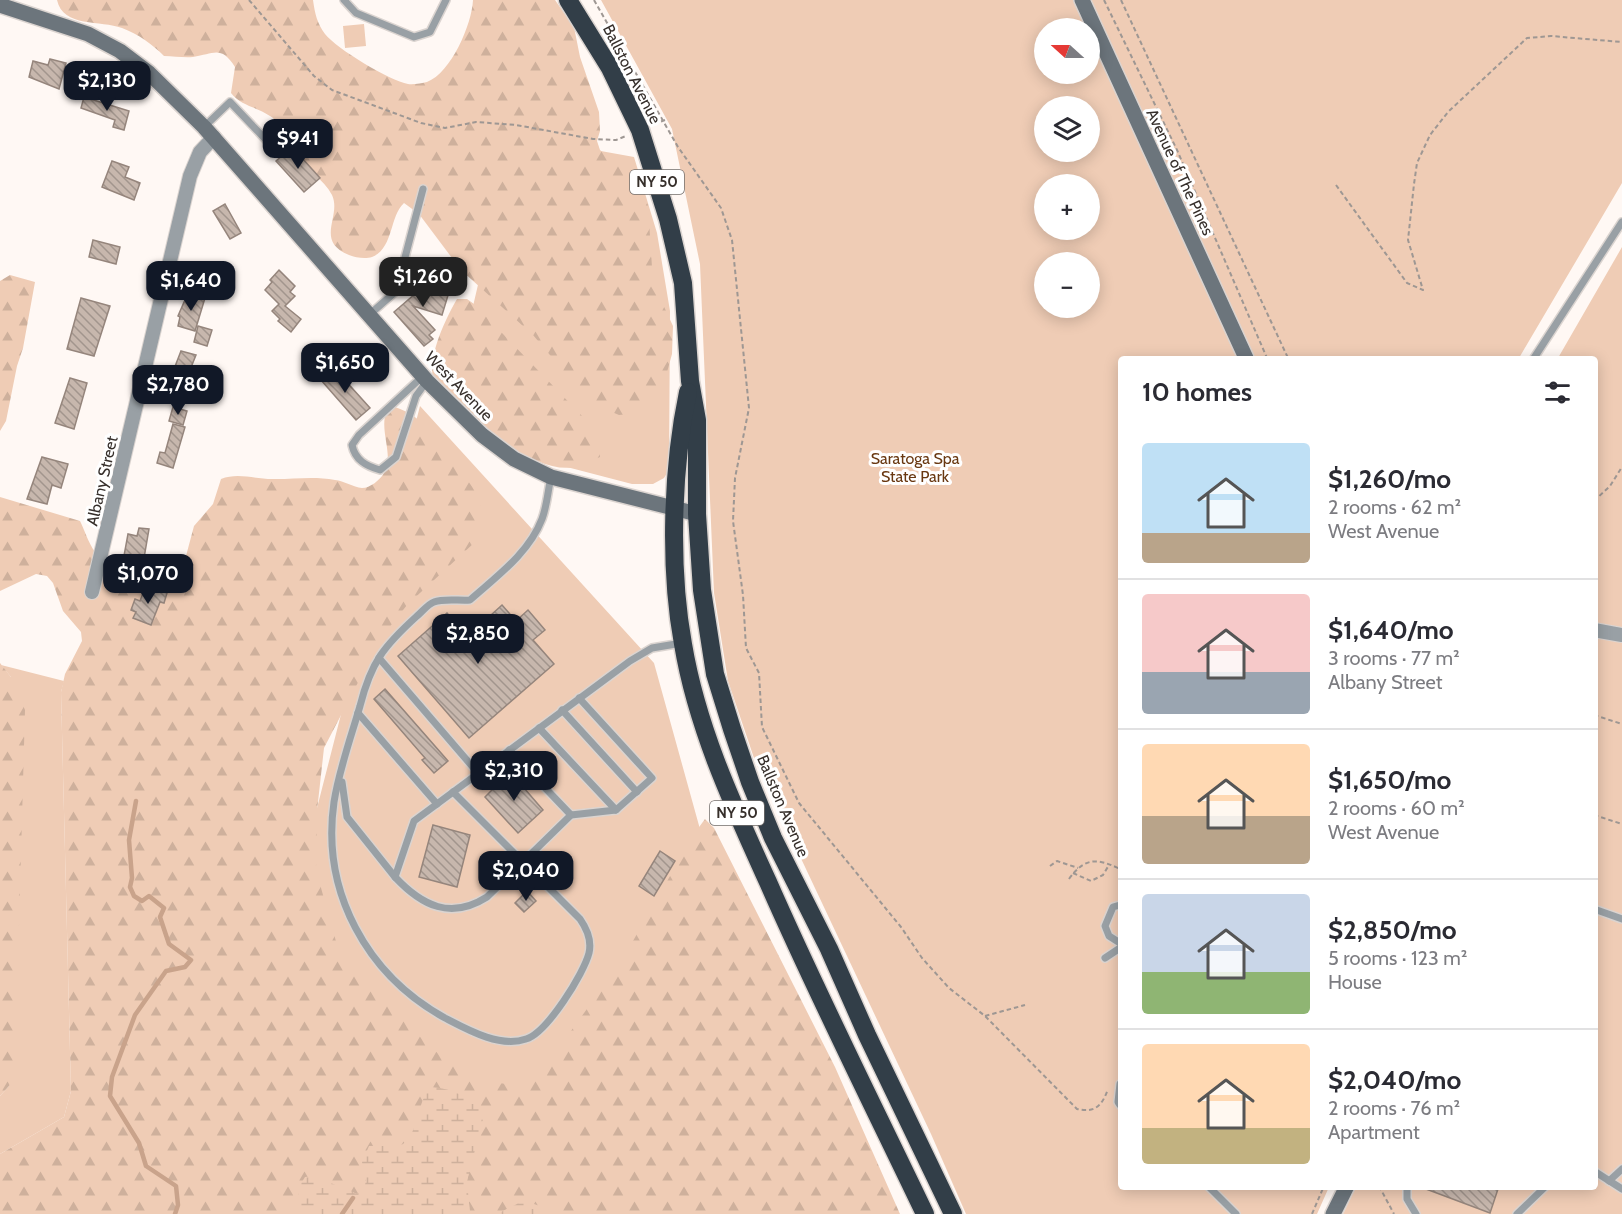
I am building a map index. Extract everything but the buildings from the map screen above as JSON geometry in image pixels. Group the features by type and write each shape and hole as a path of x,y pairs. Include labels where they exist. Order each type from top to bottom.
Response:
{"highway":[{"name":"Ballston Avenue","path":"568,0 610,68 630,107 656,180 683,283 690,381 697,420 697,514 702,590 715,674 750,782 797,889 830,949 867,1035 953,1214"},
{"name":"Ballston Avenue","path":"690,381 681,422 674,550 682,643 696,705 721,779 806,968 924,1214"}],"street":[{"name":"Avenue of The Pines","path":"1082,0 1245,356"},
{"name":"West Avenue","path":"0,5 79,30 120,51 149,73 209,132 425,379 482,435 514,459 551,477 697,514"},
{"name":"Albany Street","path":"92,592 190,176 209,132"},
{"path":"1598,631 1622,635"},
{"path":"1333,1214 1345,1190"}],"lane":[{"path":"344,0 356,13 414,37 430,32 446,0"},
{"path":"209,132 230,102 270,144"},
{"path":"369,315 394,293 398,285 423,189"},
{"path":"1535,356 1622,222"},
{"path":"425,379 416,396 396,457 380,470 367,466 354,454 352,445 358,435 425,379"},
{"path":"453,792 580,919 588,932 589,951 580,972 549,1022 527,1039 500,1041 462,1027 422,1005 388,973 353,928 341,896 332,843 334,802 366,683 387,643 434,602 470,600 514,560 530,541 542,518 551,477"},
{"path":"395,877 414,821 562,710 652,648 682,643"},
{"path":"379,658 478,773"},
{"path":"341,777 347,817 395,877 410,892 430,904 451,909 471,907 487,897 570,815 616,810 652,778 579,698"},
{"path":"562,710 637,792"},
{"path":"358,713 437,804"},
{"path":"539,728 616,810"},
{"path":"509,750 570,815"},
{"path":"1118,906 1113,907 1105,926 1109,936 1118,942"},
{"path":"1598,911 1622,920"},
{"path":"1105,958 1118,949"},
{"path":"1609,1181 1622,1169"},
{"path":"1598,1174 1622,1189"},
{"path":"1212,1190 1236,1214"},
{"path":"1407,1190 1407,1199 1416,1214"},
{"path":"1517,1214 1542,1190"}],"path":[{"path":"249,0 314,76 332,90 421,123 446,128 476,122 516,124 593,139 616,140 627,135"},
{"path":"594,0 678,147 721,208 732,240 749,408 735,478 733,521 743,595 746,648 759,674 762,727 799,803 901,927 922,958 949,988 985,1016 1077,1109 1090,1112 1096,1109 1104,1101 1109,1087"},
{"path":"1104,0 1177,150 1266,356"},
{"path":"1120,0 1287,356"},
{"path":"1336,185 1407,283 1423,290 1408,240 1413,184 1417,163 1430,135 1448,112 1527,38 1551,36 1622,42"},
{"path":"654,124 664,120"},
{"path":"1598,497 1611,486 1622,466"},
{"path":"1598,716 1622,724"},
{"path":"1598,816 1622,824"},
{"path":"1050,866 1057,861 1078,868"},
{"path":"1069,879 1081,864 1093,861 1118,868"},
{"path":"1073,873 1091,881 1103,875 1110,864"},
{"path":"985,1016 1024,1005"},
{"path":"1312,1214 1322,1190"},
{"path":"1381,1190 1394,1214"}],"green space":[{"path":"57,0 313,0 318,22 331,40 377,71 400,82 412,84 427,82 436,77 452,58 469,22 473,0 555,0 574,27 580,57 599,112 600,131 597,141 600,150 635,180 648,205 653,283 673,326 672,354 664,383 653,400 629,414 619,415 600,407 577,387 533,335 461,270 419,214 404,203 399,209 388,240 379,253 372,257 361,258 339,249 333,243 331,235 334,203 329,189 295,155 274,119 239,101 231,93 235,67 230,60 221,53 190,57 164,56 155,47 128,30 84,22 67,15"},
{"name":"Saratoga Spa State Park","path":"601,0 1622,0 1622,183 1520,356 1118,356 1118,1190 1328,1190 1317,1214 966,1214 931,1134 755,761 728,681 714,593 700,264 672,129"},
{"path":"364,24 366,46 345,48 343,26"},
{"path":"452,124 634,157 657,233 670,311 669,470 664,478 653,484 632,484 563,466 453,392 491,229"},
{"path":"1622,247 1622,1214 1343,1214 1355,1190 1598,1190 1598,356 1559,356"},
{"path":"10,275 35,282 6,421 0,431 0,281"},
{"path":"457,299 467,299 474,304 586,420 597,435 600,457 575,467 560,467 526,456 493,435 437,388 432,366 434,354 442,329"},
{"path":"420,406 654,663 703,840 871,1214 213,1214"},
{"path":"395,407 413,415 424,425 470,483 481,506 483,518 481,530 474,543 407,605 381,638 324,748 317,811 316,870 337,945 357,977 447,1062 498,1083 516,1085 534,1082 621,962 694,834 705,819 714,828 835,1067 900,1214 551,1214 546,1208 519,1203 497,1214 470,1214 467,1181 483,1115 470,1100 458,1092 443,1091 424,1094 417,1124 407,1141 390,1151 362,1162 366,1181 364,1189 357,1194 314,1176 296,1214 0,1214 0,1154 64,1117 71,1091 61,692 65,674 82,641 81,632 63,611 53,583 47,576 36,574 0,591 0,497 80,521 93,548 105,561 133,572 171,579 178,573 186,556 194,526 213,504 221,479 235,476 269,479 320,478 362,488 368,487 380,478 387,466 385,418 387,410"},
{"path":"0,663 11,677 25,710 15,1070 9,1086 0,1096"},
{"path":"1,665 64,681 61,692 71,1091 64,1117 0,1154 0,1096 9,1086 11,677"},
{"path":"431,1087 460,1095 473,1103 484,1115 467,1181 470,1214 296,1214 300,1185 305,1177 314,1176 357,1194 364,1189 366,1181 362,1162 369,1146 405,1145 410,1138 426,1093"},
{"path":"528,1202 546,1208 551,1214 497,1214 519,1203"}],"waterway":[{"path":"136,801 129,840 132,878 130,887 134,896 142,901 149,896 164,908 160,917 169,944 191,960 185,967 166,971 135,1015 112,1077 110,1096 139,1143 146,1166 176,1186 178,1205 175,1214"},
{"path":"342,1214 353,1198"}]}
